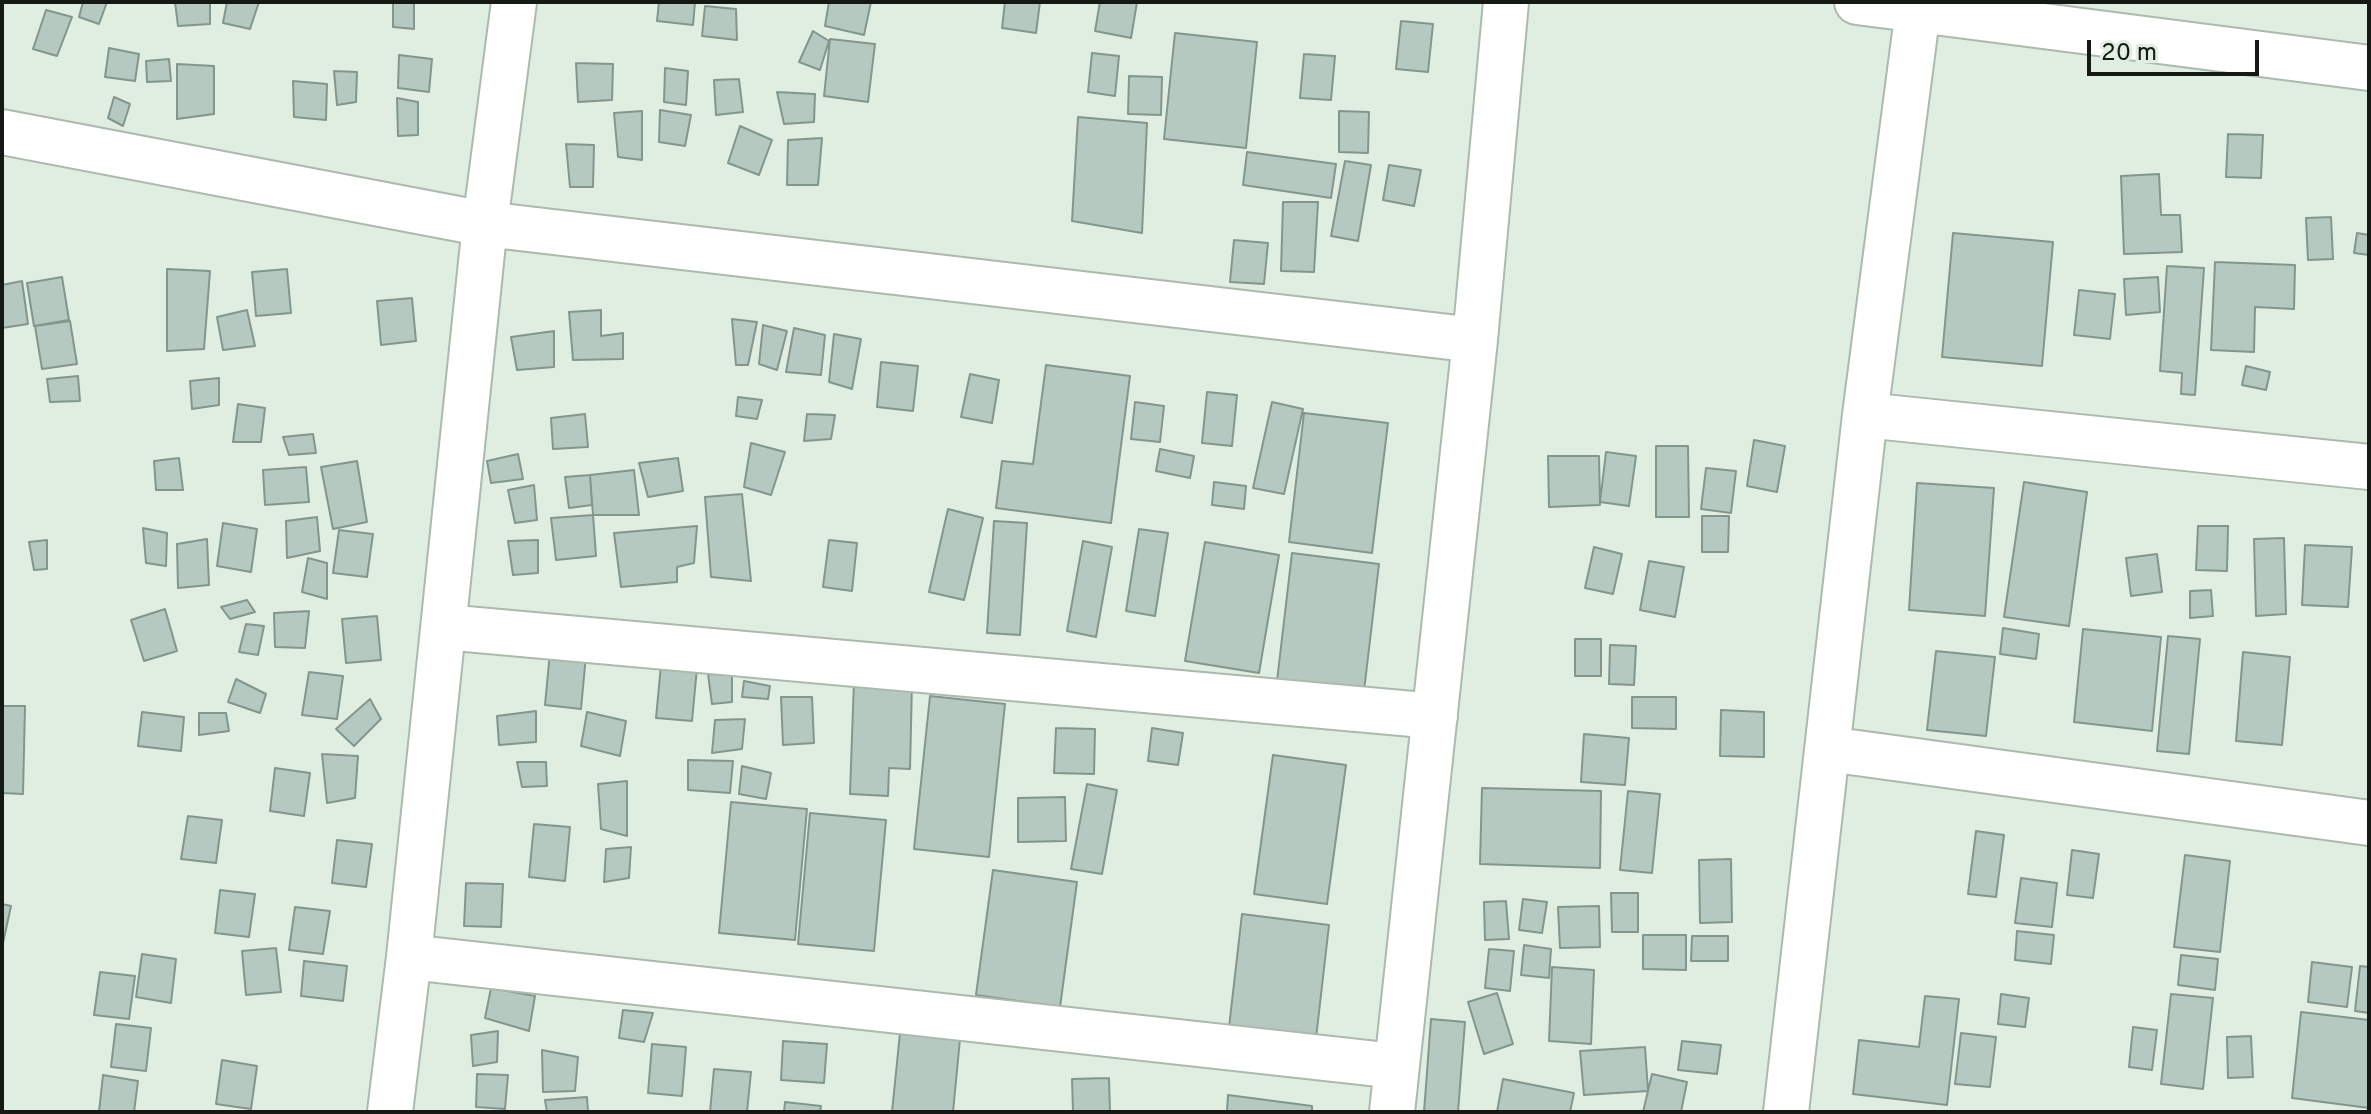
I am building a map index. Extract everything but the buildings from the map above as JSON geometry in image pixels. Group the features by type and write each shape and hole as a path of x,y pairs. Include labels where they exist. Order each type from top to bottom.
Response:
{"street":[{"path":"390,1112 409,957 485,224 514,2"},
{"path":"1392,1112 1475,340 1506,2"},
{"path":"1857,2 1919,5 2369,68"},
{"path":"1786,1112 1865,415 1919,5"},
{"path":"2,132 485,224 1475,340"},
{"path":"1865,415 2369,467"},
{"path":"444,627 1435,716"},
{"path":"1828,749 2369,823"},
{"path":"409,957 1396,1066"}]}
